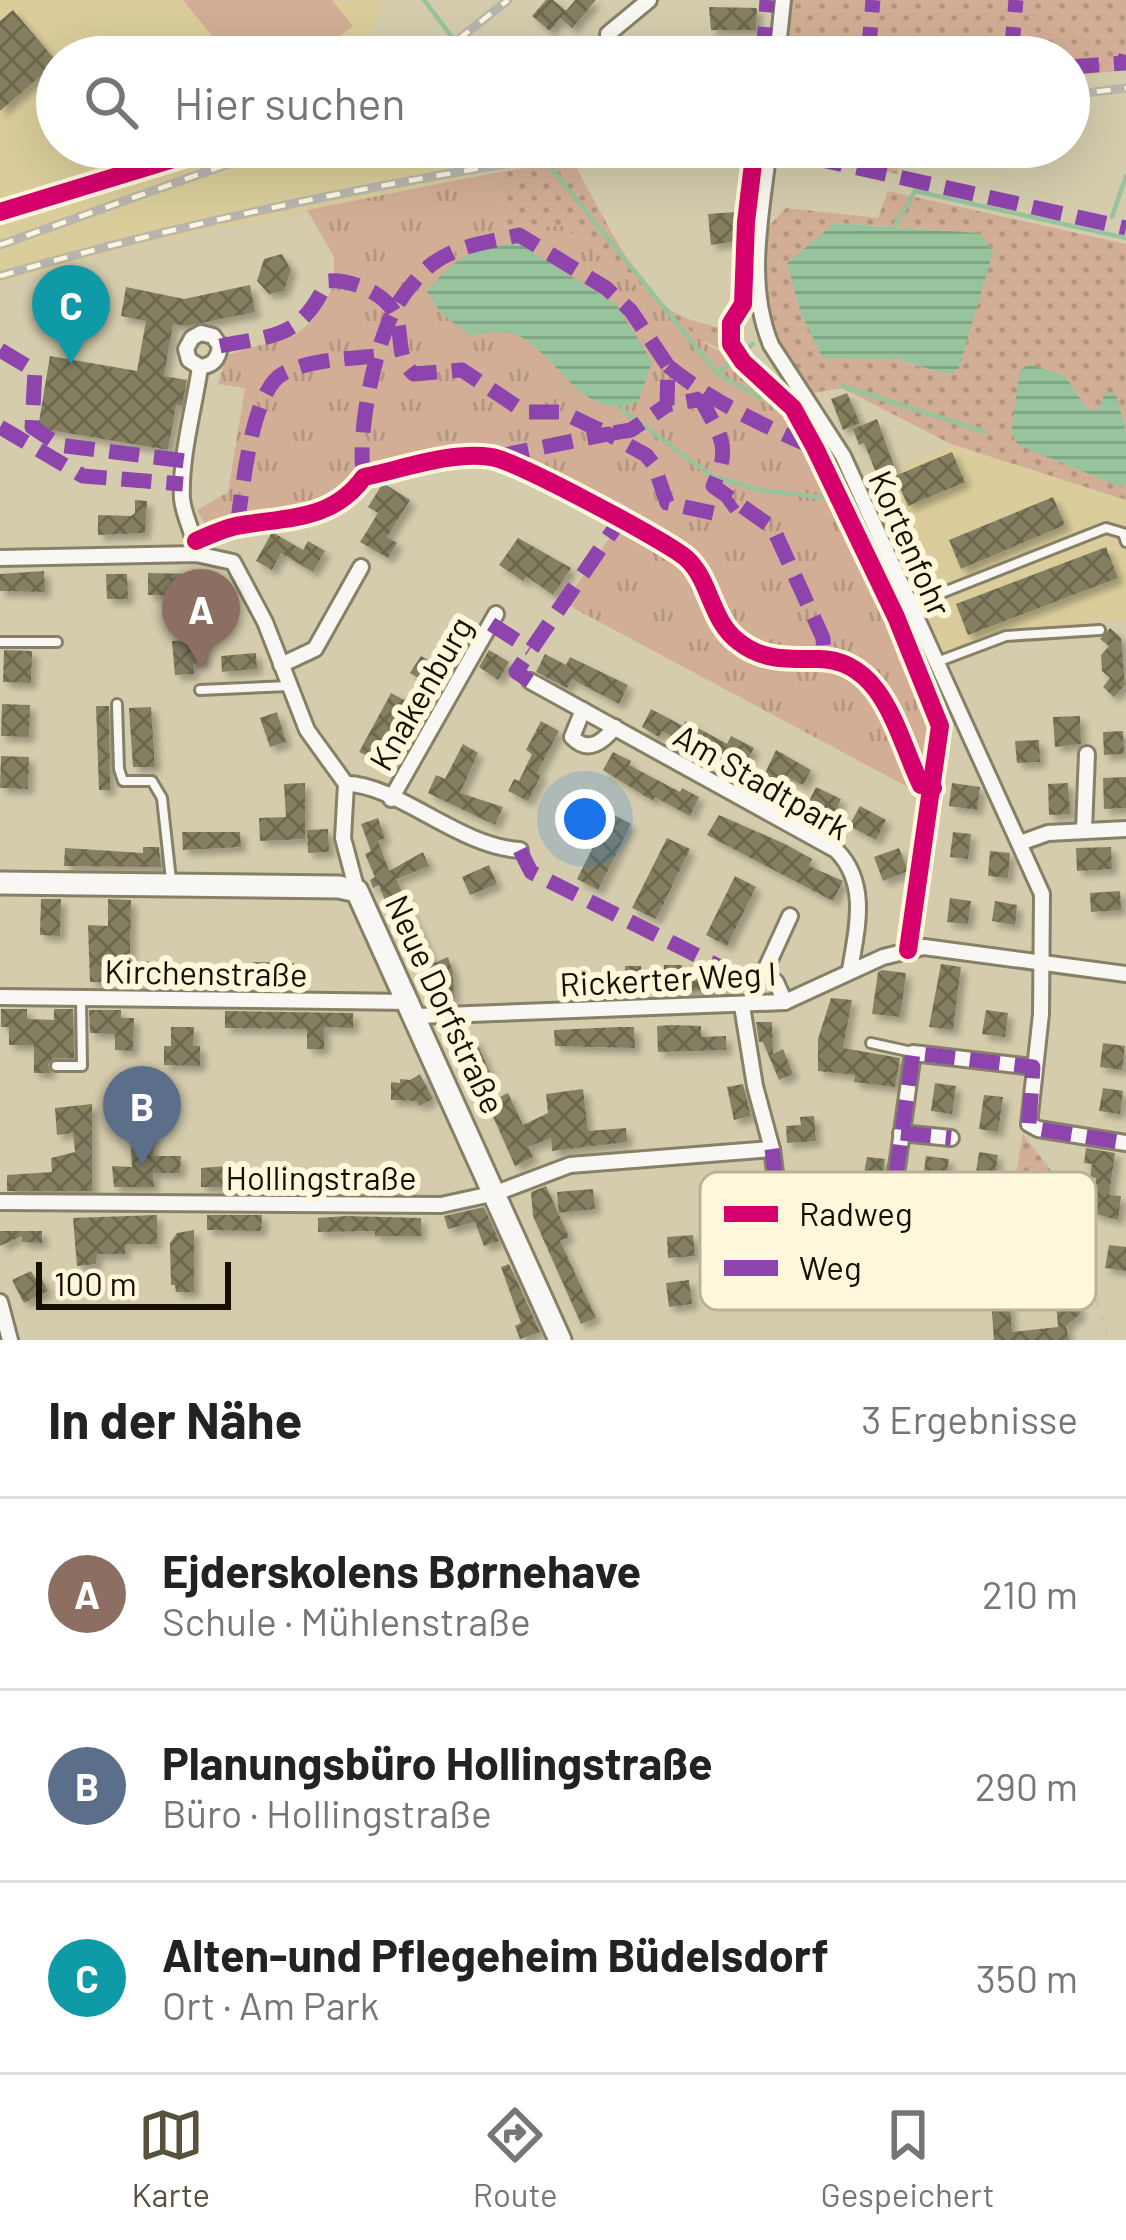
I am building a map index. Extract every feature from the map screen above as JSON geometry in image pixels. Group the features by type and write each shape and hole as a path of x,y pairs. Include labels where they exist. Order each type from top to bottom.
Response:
{"street":[{"path":"608,34 649,0"},
{"path":"779,36 783,0"},
{"name":"Kortenfohr","path":"767,168 756,267 764,327 843,456 1042,894 1041,1014 1029,1124 1126,1143"},
{"path":"196,554 182,505 200,368"},
{"path":"0,558 196,554 233,562 246,581 307,730 346,784 343,838 357,891"},
{"path":"280,665 315,649 361,566"},
{"name":"Knakenburg","path":"392,799 496,614"},
{"name":"Am Stadtpark","path":"530,681 836,850 850,865 858,904 850,970"},
{"path":"583,710 573,728 572,737 578,743 602,742 615,727"},
{"path":"1084,830 1087,754"},
{"path":"346,784 392,799 486,845 520,850"},
{"path":"1020,842 1048,833 1126,829"},
{"name":"Neue Dorfstraße","path":"0,883 357,891 560,1340"},
{"path":"785,1002 776,982 763,975 790,916"},
{"name":"Rickerter Weg I","path":"414,1009 785,1002 850,970 924,947 1126,974"},
{"name":"Kirchenstraße","path":"0,997 414,1009"},
{"path":"742,1006 775,1172"},
{"path":"896,1172 913,1053 1033,1066"},
{"path":"902,1132 951,1138"},
{"name":"Hollingstraße","path":"0,1202 441,1205 496,1192 569,1165 772,1149"},
{"path":"0,1302 10,1340"}],"lane":[{"path":"910,605 1106,528 1123,533 1126,542"},
{"path":"935,663 1006,636 1100,630"},
{"path":"0,642 57,642"},
{"path":"200,690 290,686"},
{"path":"117,704 119,769 123,782 152,781 162,798 172,887"},
{"path":"56,1066 82,1066 81,997"},
{"path":"872,1043 913,1053"}],"path":[{"path":"1021,1131 1052,1172"},
{"path":"1096,1300 1109,1340"}],"shaded area":[{"path":"0,0 342,0 347,5 353,0 378,0 381,6 369,36 36,36 36,168 118,168 0,204"},
{"path":"143,168 478,168 478,175 142,245 0,283 0,212"},
{"path":"835,223 980,233 993,252 959,368 948,375 897,359 823,358 801,314 787,263"},
{"path":"516,242 616,304 652,362 638,402 602,404 587,397 519,336 501,332 471,336 442,314 427,292 446,270 476,252"},
{"path":"1029,364 1065,376 1088,410 1099,409 1105,392 1116,394 1126,432 1126,484 1121,487 1018,445 1011,433 1020,370"},
{"path":"951,444 1126,500 1126,619 995,632 928,660 853,492"}],"green space":[{"path":"183,0 332,0 353,26 340,36 212,36"},
{"path":"791,0 1126,0 1126,70 1090,74 1090,36 788,36"},
{"path":"576,168 626,257 651,291 676,313 723,329 726,345 743,362 505,232 499,172"},
{"path":"499,172 505,232 561,225 709,346 743,362 793,408 896,617 940,726 932,800 564,603 616,529 500,467 475,461 382,478 353,507 302,528 260,530 216,542 197,510 228,492 245,388 218,384 227,355 295,335 312,321 334,286 334,257 307,210"},
{"path":"888,191 1126,244 1126,432 1116,394 1099,410 1088,410 1065,376 1121,487 1126,484 1126,500 951,444 842,388 813,393 784,351 769,318 765,230 786,208 878,218","holes":["835,223 980,233 948,375 896,359"]},
{"path":"1023,1134 1052,1172 1016,1172"}],"building":[{"path":"546,0 566,11 575,0 596,0 572,28 560,18 550,31 532,16"},
{"path":"709,7 757,8 756,30 711,30"},
{"path":"13,10 36,37 36,80 0,111 0,21"},
{"path":"737,212 737,241 711,245 708,214"},
{"path":"282,254 291,270 284,291 269,294 257,281 264,259"},
{"path":"250,285 255,312 187,326 173,324 164,376 187,380 182,406 176,405 168,450 38,428 50,356 137,371 146,321 121,316 126,287 184,299"},
{"path":"847,393 860,423 843,430 831,399"},
{"path":"877,419 896,472 879,480 853,429"},
{"path":"952,452 965,482 908,506 895,476"},
{"path":"383,483 410,500 387,537 397,543 388,558 360,542 378,513 368,507"},
{"path":"1053,497 1065,525 961,569 949,540"},
{"path":"135,500 147,501 145,533 98,535 98,515 131,516"},
{"path":"272,532 303,550 308,541 325,551 313,572 281,553 272,570 256,561"},
{"path":"518,538 571,568 553,595 499,565"},
{"path":"1106,547 1118,578 968,635 956,604"},
{"path":"44,571 45,592 0,591 0,574"},
{"path":"148,573 197,574 197,619 180,619 180,595 148,595"},
{"path":"106,574 127,574 128,599 107,599"},
{"path":"1110,628 1121,638 1125,685 1114,697 1103,687 1110,678 1102,671 1101,655 1109,646 1100,639"},
{"path":"191,640 191,650 203,649 204,663 193,664 194,674 175,675 172,641"},
{"path":"4,650 32,651 31,683 3,682"},
{"path":"489,650 509,662 498,680 479,667"},
{"path":"256,653 257,669 222,672 221,656"},
{"path":"545,654 566,665 570,657 628,685 619,704 572,679 567,688 536,672"},
{"path":"421,656 442,668 431,686 410,673"},
{"path":"391,693 410,703 377,760 359,752"},
{"path":"2,704 30,705 29,737 1,736"},
{"path":"96,706 109,706 110,790 99,790"},
{"path":"151,707 155,767 133,767 129,708"},
{"path":"651,709 727,744 731,736 754,748 741,773 699,743 696,749 662,731 659,737 642,727"},
{"path":"277,712 286,742 270,747 260,718"},
{"path":"1080,716 1081,744 1055,747 1053,717"},
{"path":"541,721 559,731 528,801 508,791 514,779 519,781 532,754 526,750"},
{"path":"1123,731 1124,754 1104,755 1103,732"},
{"path":"1039,740 1040,762 1017,763 1015,741"},
{"path":"463,744 478,753 460,793 503,807 495,825 428,793 436,775 445,779"},
{"path":"776,750 811,770 803,785 787,777 775,800 757,790"},
{"path":"613,752 680,792 682,788 699,797 690,816 655,797 653,801 603,770"},
{"path":"1,756 29,757 28,789 0,788"},
{"path":"1126,777 1126,808 1104,809 1103,778"},
{"path":"305,783 305,839 260,841 259,818 286,817 284,784"},
{"path":"952,783 980,787 977,810 949,806"},
{"path":"1068,783 1070,814 1049,815 1048,784"},
{"path":"816,787 841,799 830,824 804,811"},
{"path":"860,806 886,820 876,840 849,826"},
{"path":"610,813 631,824 598,890 577,879"},
{"path":"719,815 785,844 812,859 809,866 843,881 833,901 707,835"},
{"path":"378,818 385,838 378,841 389,871 423,852 429,866 396,879 434,963 448,957 454,999 433,999 379,885 373,888 370,880 375,877 365,854 371,851 361,824"},
{"path":"328,829 329,852 308,853 307,830"},
{"path":"182,832 240,832 241,847 183,850"},
{"path":"953,832 971,834 968,859 950,857"},
{"path":"667,838 690,849 656,919 632,908"},
{"path":"143,847 159,847 161,867 64,866 65,848 143,853"},
{"path":"1111,847 1112,869 1077,871 1076,848"},
{"path":"899,848 908,871 883,881 874,857"},
{"path":"990,851 1010,853 1008,878 988,876"},
{"path":"489,865 497,884 470,895 462,877"},
{"path":"735,876 756,887 727,946 706,935"},
{"path":"1120,891 1121,910 1091,912 1090,893"},
{"path":"950,898 971,901 968,924 947,922"},
{"path":"41,899 61,899 60,936 40,935"},
{"path":"108,899 131,900 130,961 158,962 158,981 90,982 88,925 108,926"},
{"path":"995,901 1017,905 1015,925 992,921"},
{"path":"253,962 294,963 294,980 253,979"},
{"path":"941,964 961,967 953,1030 929,1027"},
{"path":"664,965 682,965 682,978 722,977 722,989 664,993"},
{"path":"625,966 641,966 641,994 597,995 597,980 625,980"},
{"path":"882,970 906,973 900,1017 872,1014"},
{"path":"831,998 852,1000 843,1048 900,1058 895,1087 854,1082 855,1075 818,1071 818,1039"},
{"path":"1,1009 27,1009 27,1019 54,1020 54,1009 73,1009 74,1058 53,1058 48,1065 51,1073 34,1073 34,1045 9,1045 9,1027 1,1027"},
{"path":"89,1010 121,1010 121,1018 134,1018 133,1051 115,1050 115,1034 90,1033"},
{"path":"986,1010 1008,1013 1005,1037 982,1034"},
{"path":"225,1011 353,1013 353,1028 324,1027 324,1049 307,1049 307,1029 225,1028"},
{"path":"756,1022 772,1022 773,1054 783,1049 793,1074 779,1080 759,1042"},
{"path":"657,1026 701,1026 701,1037 726,1036 726,1050 658,1052"},
{"path":"171,1027 194,1027 193,1046 200,1046 200,1066 164,1065"},
{"path":"634,1027 635,1048 555,1046 554,1030"},
{"path":"475,1038 490,1073 475,1080 459,1045"},
{"path":"1103,1043 1125,1046 1122,1070 1100,1067"},
{"path":"420,1074 433,1099 419,1106 417,1101 391,1100 391,1082"},
{"path":"935,1083 956,1086 952,1114 931,1111"},
{"path":"743,1084 751,1116 734,1120 727,1087"},
{"path":"1103,1088 1123,1091 1120,1114 1099,1111"},
{"path":"583,1089 588,1131 626,1128 627,1142 552,1151 551,1138 528,1147 533,1157 515,1166 487,1103 508,1093 523,1125 548,1113 546,1094"},
{"path":"984,1095 1003,1097 998,1132 979,1129"},
{"path":"92,1104 92,1191 7,1191 7,1175 52,1172 51,1158 75,1152 73,1133 57,1135 55,1108"},
{"path":"814,1116 816,1141 787,1143 786,1126 801,1125 800,1117"},
{"path":"130,1129 153,1129 153,1156 181,1156 180,1173 153,1173 154,1187 114,1187 112,1166 132,1167"},
{"path":"1086,1148 1115,1153 1109,1195 1121,1196 1118,1220 1096,1214 1096,1172 1091,1172 1092,1164 1084,1163"},
{"path":"979,1152 998,1155 996,1172 976,1172"},
{"path":"926,1156 949,1159 947,1172 924,1172"},
{"path":"867,1157 885,1159 883,1172 864,1172"},
{"path":"239,1166 239,1170 411,1171 411,1187 238,1186 238,1192 226,1192 226,1187 201,1187 201,1168"},
{"path":"546,1186 569,1237 560,1241 596,1318 581,1324 533,1216 531,1192"},
{"path":"593,1189 595,1209 559,1213 557,1192"},
{"path":"484,1207 499,1241 484,1246 475,1222 448,1229 444,1216"},
{"path":"157,1215 157,1244 125,1244 125,1254 97,1254 96,1264 77,1266 73,1218"},
{"path":"207,1215 262,1215 261,1231 207,1230"},
{"path":"318,1218 421,1218 421,1236 318,1232"},
{"path":"194,1230 194,1292 176,1292 171,1285 170,1243 177,1233"},
{"path":"0,1231 42,1231 42,1243 22,1242 22,1236 0,1246"},
{"path":"693,1235 695,1256 668,1258 667,1237"},
{"path":"1109,1245 1126,1247 1126,1271 1105,1268"},
{"path":"509,1264 540,1332 520,1339 515,1326 521,1323 501,1267"},
{"path":"31,1271 35,1278 40,1275 48,1291 24,1303 12,1280"},
{"path":"689,1280 692,1304 669,1307 666,1283"},
{"path":"992,1310 1010,1310 1012,1332 1058,1327 1057,1310 1079,1310 1066,1326 1069,1340 994,1340"}],"waterway":[{"path":"424,0 451,36"},
{"path":"551,168 717,373 753,344"},
{"path":"1112,217 1126,176"},
{"path":"894,227 915,191 1126,238"},
{"path":"717,374 760,397"},
{"path":"842,386 986,432"},
{"path":"621,409 712,476 759,490 827,498"}],"railway":[{"path":"463,36 508,0"},
{"path":"1090,92 1126,88"},
{"path":"0,245 217,168"},
{"path":"0,276 153,235 486,168"}],"marked path":[{"path":"764,36 767,0"},
{"path":"870,36 873,0"},
{"path":"1013,36 1016,0"},
{"path":"1090,65 1124,63 1126,55"},
{"path":"858,168 1126,228"},
{"path":"364,477 362,440 368,395 392,314 432,264 485,242 519,235 606,288 631,311 668,366 667,405 701,399"},
{"path":"220,346 285,331 307,314 327,281 345,282 373,292 389,305 397,320 404,361 414,374 462,370 525,412 562,412 608,434 631,430 667,405"},
{"path":"0,350 35,371 32,427 59,445 186,461"},
{"path":"237,525 250,442 273,383 306,365 377,356"},
{"path":"668,366 721,402 815,448"},
{"path":"703,394 723,450 713,486 773,528 823,638 824,658"},
{"path":"0,427 83,476 183,484"},
{"path":"499,456 608,434 646,455 667,503 717,514 735,501"},
{"path":"530,681 516,672 620,520"},
{"path":"491,624 530,649"},
{"path":"520,850 531,872 750,982 763,975"},
{"path":"896,1172 913,1053 1033,1067 1029,1124 1126,1143"},
{"path":"901,1133 951,1138"},
{"path":"772,1149 775,1172"}],"cycle path":[{"path":"0,212 144,168"},
{"path":"752,168 743,304 731,323 731,344 743,362 793,408 815,448 896,617 940,726 908,950"},
{"path":"196,541 230,528 324,509 339,502 364,477 460,456 505,461 686,558 701,577 722,623 748,648 777,658 840,662 859,672 886,704 921,785 933,788"}],"place":[{"name":"Alten-und Pflegeheim Büdelsdorf","path":"71,364"},
{"name":"Ejderskolens Børnehave","path":"201,668"},
{"name":"Planungsbüro Hollingstraße","path":"142,1165"}]}
